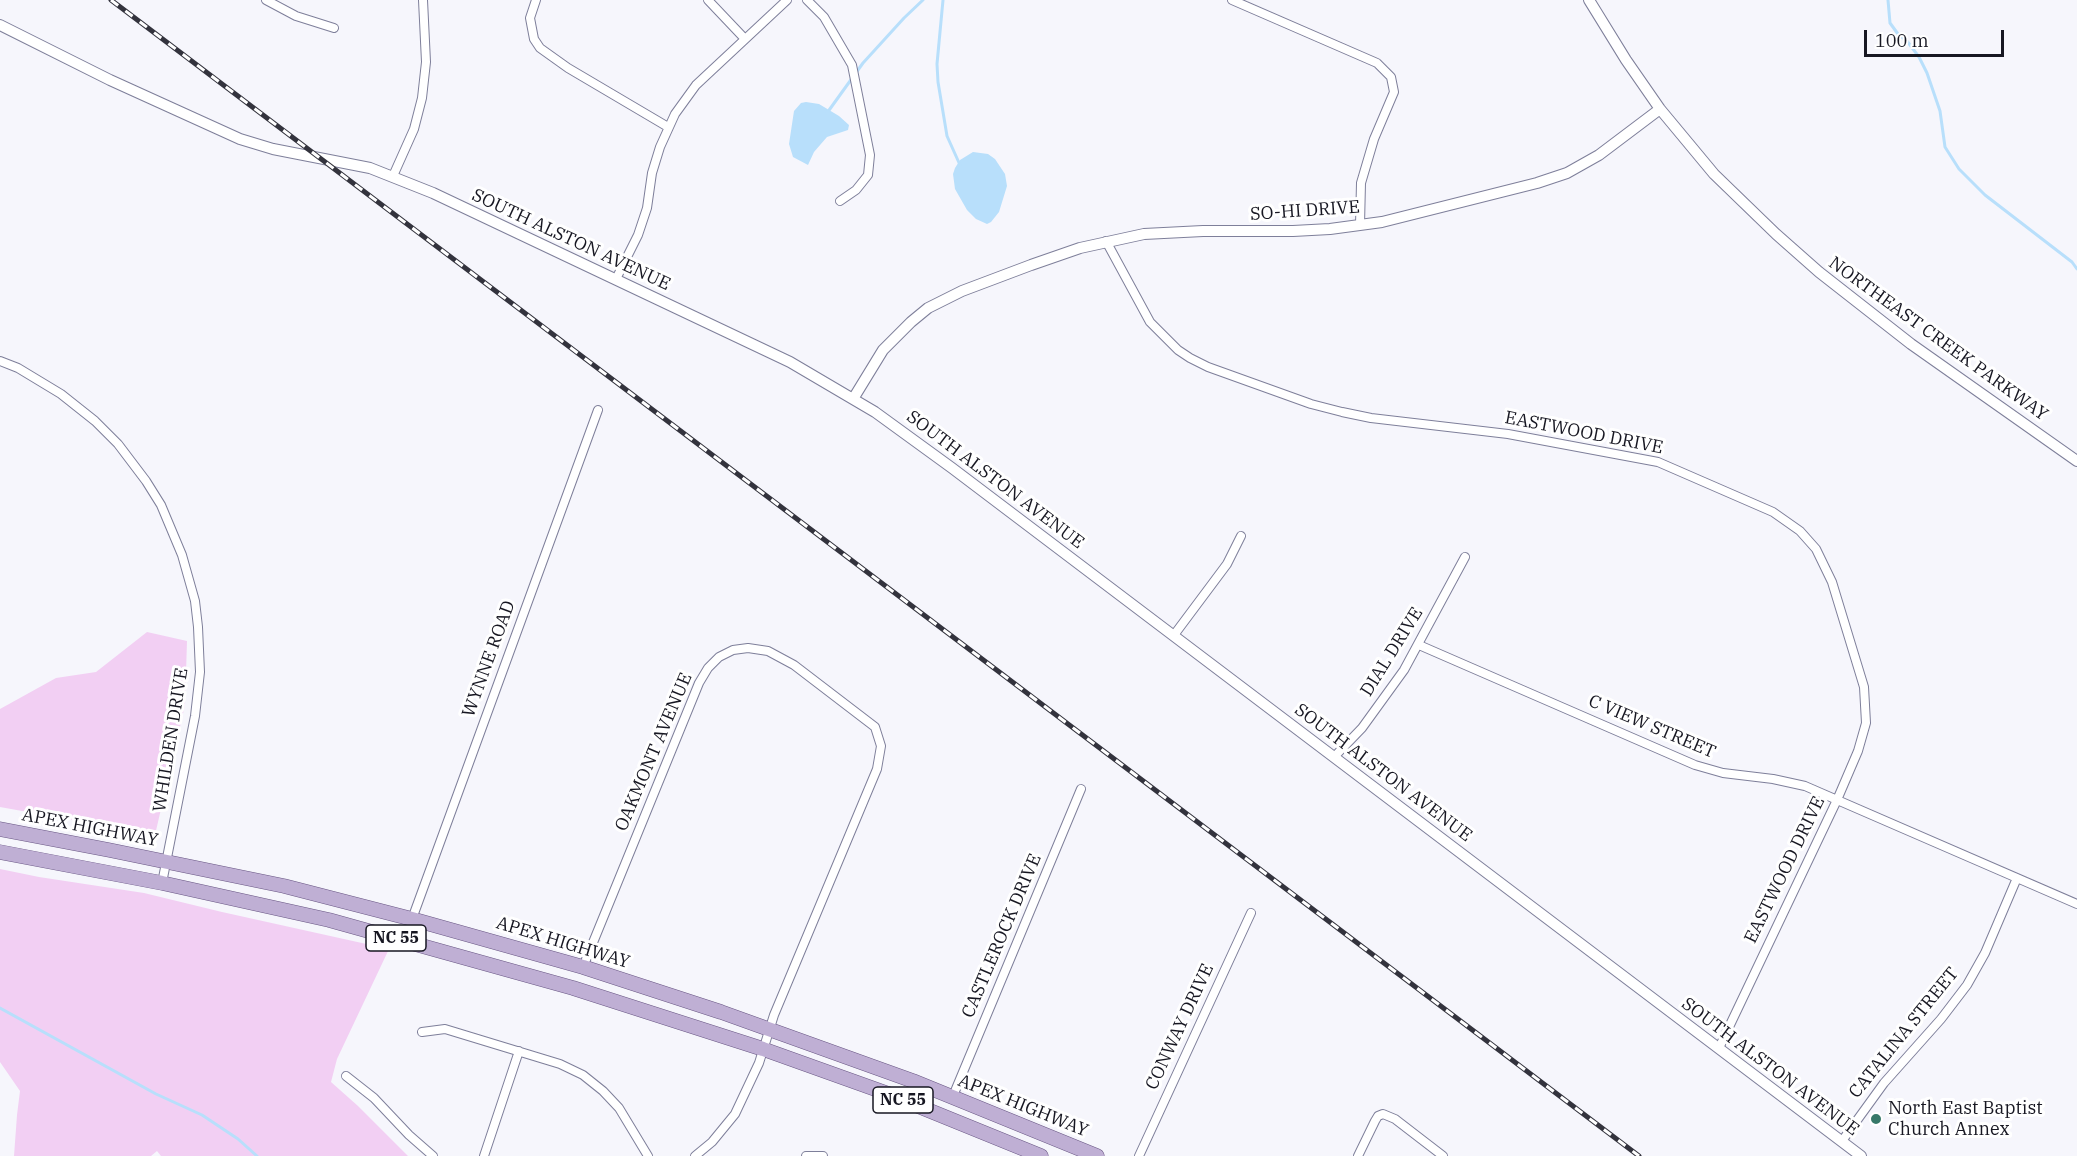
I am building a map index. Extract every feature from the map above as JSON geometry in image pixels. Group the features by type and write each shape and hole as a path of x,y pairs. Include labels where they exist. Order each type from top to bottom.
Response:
{"main road":[{"name":"APEX HIGHWAY","path":"0,829 284,886 583,967 953,1096 1097,1156"},
{"name":"NC 55","path":"0,852 162,883 329,920 482,961 584,991 763,1049 886,1094 1041,1156"}],"street":[{"path":"266,0 296,16 334,28"},
{"path":"393,176 414,129 422,98 426,62 423,0"},
{"path":"536,0 530,18 534,39 540,48 568,68 668,127"},
{"path":"708,0 745,39"},
{"path":"616,279 638,235 647,208 652,173 660,147 675,114 696,85 787,0"},
{"path":"807,0 824,17 852,65 870,155 868,175 856,190 840,201"},
{"path":"1232,0 1377,63 1391,77 1394,86 1391,102 1374,140 1361,183 1360,225"},
{"path":"1589,0 1607,32 1660,109"},
{"name":"SOUTH ALSTON AVENUE","path":"0,25 110,80 240,139 273,149 370,168 393,176 790,362 853,399 926,448 1861,1156"},
{"name":"SO-HI DRIVE","path":"853,399 884,350 928,308 962,291 1080,248 1144,234 1293,231 1382,222 1537,183 1567,173 1599,155 1660,109"},
{"name":"NORTHEAST CREEK PARKWAY","path":"1660,109 1714,174 1819,272 1911,344 2077,461"},
{"name":"EASTWOOD DRIVE","path":"1106,241 1150,322 1178,350 1208,367 1311,404 1342,412 1371,418 1508,434 1645,459 1773,512 1809,540 1821,558 1832,582 1864,687 1866,710 1863,735 1837,800 1719,1048"},
{"name":"WHILDEN DRIVE","path":"0,361 18,368 61,394 95,421 118,444 161,505 183,555 196,610 200,672 195,716 162,883"},
{"name":"WYNNE ROAD","path":"412,919 598,410"},
{"path":"1174,635 1227,564 1241,536"},
{"name":"DIAL DRIVE","path":"1334,757 1362,728 1419,645 1466,557"},
{"name":"C VIEW STREET","path":"1419,645 1695,765 1723,773 1805,786 2077,904"},
{"name":"OAKMONT AVENUE","path":"583,967 704,673 719,657 733,650 754,647 768,651 794,665 875,727 881,746 877,769 769,1030 759,1063 735,1114 712,1142 695,1156"},
{"name":"CASTLEROCK DRIVE","path":"953,1096 1081,789"},
{"name":"CATALINA STREET","path":"1842,1142 1884,1083 1941,1019 1967,985 1985,953 2017,878"},
{"name":"CONWAY DRIVE","path":"1139,1156 1251,913"},
{"path":"422,1032 445,1029 560,1064 583,1075 619,1108 632,1126 648,1156"},
{"path":"484,1156 519,1051"},
{"path":"346,1076 374,1098 409,1135 433,1156"},
{"path":"1358,1156 1375,1121 1383,1114 1395,1119 1443,1156"},
{"path":"806,1156 823,1156"}],"shaded area":[{"path":"147,632 187,641 185,705 155,835 0,807 0,709 56,678 96,672"},
{"path":"0,869 144,893 389,949 337,1059 331,1082 408,1156 161,1156 157,1151 151,1156 14,1156 20,1091 0,1062"}],"water":[{"path":"801,103 819,104 849,125 848,130 827,137 814,152 808,165 793,157 789,144 794,111"},
{"path":"973,152 988,154 995,159 1005,174 1007,186 999,212 987,224 976,219 967,210 955,189 953,174 955,168 960,160"}],"waterway":[{"path":"827,113 863,63 923,0"},
{"path":"943,0 937,64 938,82 947,136 960,165"},
{"path":"1888,0 1890,23 1919,57 1927,73 1940,111 1945,147 1959,169 1985,195 2072,262 2077,269"},
{"path":"0,1008 156,1094 202,1115 238,1139 257,1156"}],"railway":[{"path":"111,0 1639,1156"}],"place":[{"name":"North East Baptist Church Annex","path":"1876,1119"}]}
